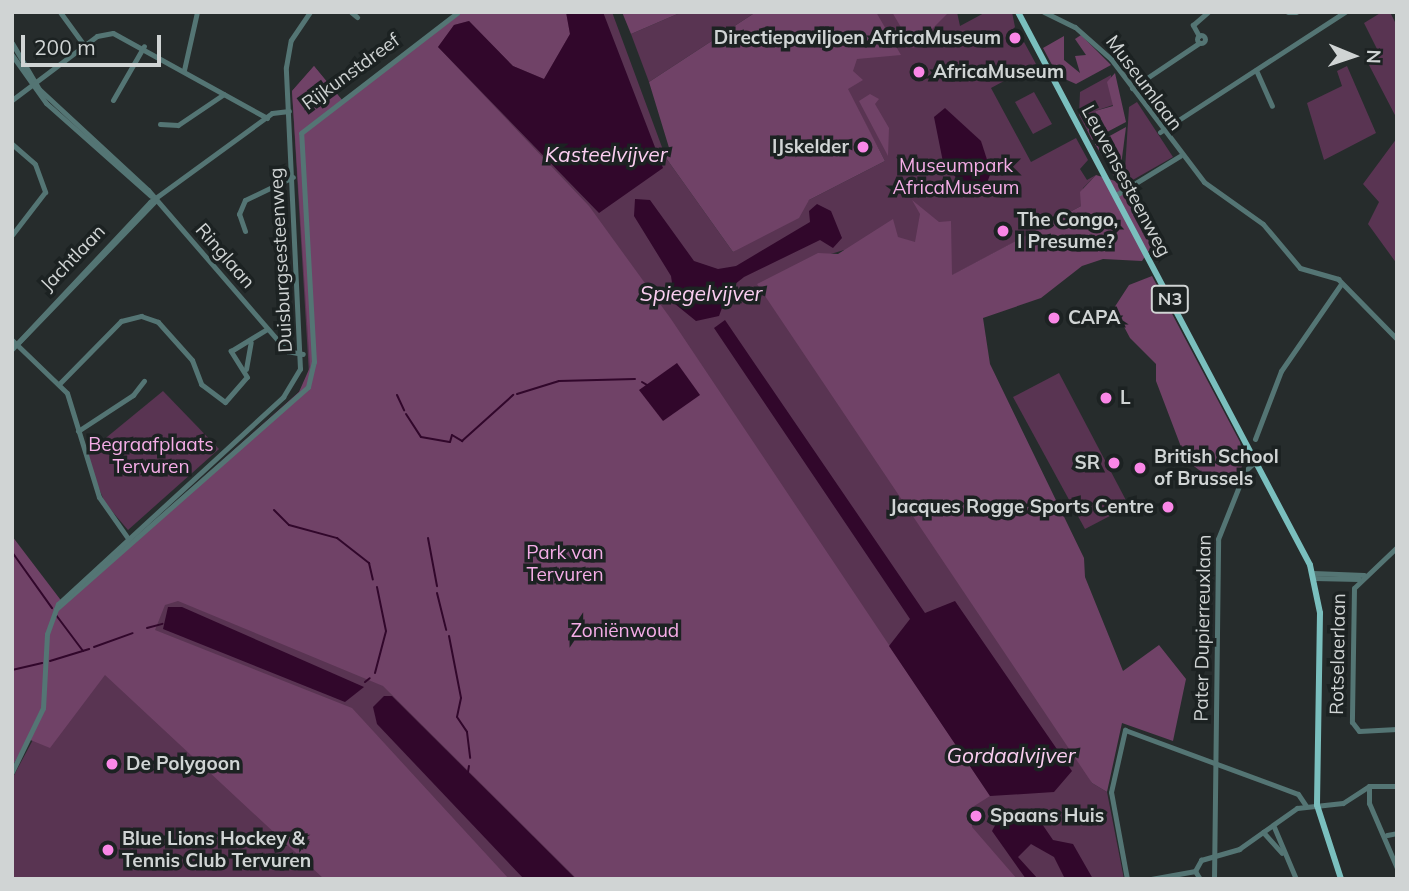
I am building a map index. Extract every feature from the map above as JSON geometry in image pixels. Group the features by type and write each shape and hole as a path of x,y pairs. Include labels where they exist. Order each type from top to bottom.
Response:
{"main road":[{"name":"Leuvensesteenweg","path":"1018,12 1257,460 1313,575 1320,613 1317,805 1341,879"}],"street":[{"path":"60,12 84,45"},
{"path":"184,70 197,12"},
{"name":"Duisburgsesteenweg","path":"12,772 43,708 50,618 54,610 127,537 283,397 303,354 288,52 310,12"},
{"path":"351,12 357,17"},
{"name":"Rijkunstdreef","path":"54,610 313,377 301,133 458,12"},
{"name":"Museumlaan","path":"1044,12 1087,36 1133,90 1180,156 1279,239 1300,268 1341,284 1397,339"},
{"path":"1133,90 1199,39 1193,25 1208,12"},
{"path":"1288,12 1296,12"},
{"path":"1160,131 1345,12"},
{"path":"12,100 84,45 113,33 144,46 268,118"},
{"name":"Ringlaan","path":"12,43 32,85"},
{"path":"113,100 144,46"},
{"name":"Ringlaan","path":"12,55 32,85 156,200 287,351 303,354"},
{"path":"1256,70 1272,106"},
{"path":"160,124 178,125 224,94"},
{"name":"Jachtlaan","path":"14,344 156,200 268,118 289,111"},
{"path":"12,144 36,164 45,192 12,235"},
{"name":"Museumlaan","path":"1116,195 1180,156"},
{"path":"245,231 239,214 245,200 293,177"},
{"path":"1255,439 1281,371 1341,284"},
{"path":"60,383 121,321 134,316 158,321 221,402 242,389 251,342"},
{"path":"247,369 231,351 251,342 267,329"},
{"path":"14,344 60,383 99,497 127,537"},
{"path":"78,431 133,395 144,381"},
{"name":"Pater Dupierreuxlaan","path":"1214,879 1212,854 1217,764 1218,539 1245,471 1257,460"},
{"name":"Rotselaerlaan","path":"1397,547 1362,577 1353,593 1353,726 1397,729"},
{"name":"Rotselaerlaan","path":"1313,575 1362,577"},
{"path":"1127,879 1111,792 1125,730 1298,794 1306,806"},
{"path":"1351,800 1368,786 1397,786"},
{"path":"1368,786 1369,803 1387,835 1397,868"},
{"path":"1151,879 1195,871 1212,854 1239,849 1306,806 1351,800 1369,803"},
{"path":"1273,827 1296,879"},
{"path":"1263,832 1287,858"},
{"path":"1387,835 1397,833"},
{"path":"1195,871 1200,879"}],"green space":[{"name":"Zoniënwoud","path":"463,12 612,12 666,158 733,252 809,200 885,161 806,12 957,12 960,26 986,12 1012,12 1015,27 1007,35 1015,46 1024,42 1036,64 991,88 1031,162 1076,138 1088,160 1080,169 1087,180 1096,175 1083,188 1081,206 951,276 844,250 824,256 1092,783 1107,792 1124,879 12,877 12,779 146,528 299,392 309,374 292,91 314,66 342,101"},
{"name":"Zoniënwoud","path":"463,12 566,12 570,34 544,79 513,66 469,21 454,25 438,47 589,206 671,319 990,796 971,808 972,827 1017,879 577,879 383,686 178,601 165,605 155,630 352,708 509,879 324,879 105,675 50,748 28,739 12,767 12,536 63,603 299,392 310,367 292,91 314,66 343,101"},
{"path":"622,12 682,12 631,34"},
{"path":"682,12 756,12 649,82 631,34"},
{"path":"756,12 876,12 901,55 857,59 853,71 863,80 848,89 885,161 809,200 799,218 733,252 666,158 670,151 649,82"},
{"path":"892,12 949,12 913,48"},
{"path":"1382,12 1390,12 1397,26 1397,119 1369,65 1379,53 1364,23"},
{"path":"1081,35 1111,65 1076,84 1058,76 1043,48 1064,36 1064,60 1080,73 1075,56 1086,55 1075,39"},
{"path":"1347,66 1376,133 1324,160 1307,103 1342,86 1337,71"},
{"path":"1115,73 1126,122 1092,140 1087,130 1099,119 1095,111 1113,106 1107,82"},
{"path":"1111,75 1113,105 1095,111 1099,119 1087,130 1079,115 1080,92"},
{"name":"Museumpark AfricaMuseum","path":"1034,92 1052,124 1033,134 1015,102"},
{"path":"870,94 879,99 875,104 889,128 888,156 859,101"},
{"path":"1137,102 1173,157 1124,185 1129,107"},
{"path":"1126,127 1122,158 1115,178 1095,144"},
{"path":"1397,138 1397,264 1368,224 1379,202 1363,184"},
{"path":"1096,175 1128,185 1158,237 1142,261 1103,259 1082,266 1041,298 983,318 990,364 1084,558 1085,577 1123,671 1159,645 1186,679 1173,741 1122,723 1107,792 1092,783 757,284 818,253 838,254 893,219 898,237 915,242 920,214 912,200 939,222 951,221 952,275 1081,206 1080,192"},
{"path":"1152,276 1240,442 1244,460 1239,475 1203,473 1186,460 1156,381 1156,364 1130,338 1114,308 1129,285"},
{"path":"1059,373 1129,506 1085,529 1013,397"},
{"name":"Begraafplaats Tervuren","path":"163,391 219,449 128,530 105,503 85,455"}],"water":[{"name":"Kasteelvijver","path":"566,12 603,12 663,168 599,213 438,47 454,25 469,21 513,66 544,79 570,34"},
{"path":"945,108 981,141 991,172 983,194 964,187 943,162 934,117"},
{"name":"Spiegelvijver","path":"635,199 650,200 694,261 718,269 736,266 810,222 809,211 817,204 831,211 842,238 833,248 820,240 744,277 729,289 719,316 696,321 675,304 671,276 634,216"},
{"name":"Gordaalvijver","path":"725,320 925,613 955,601 1072,771 1054,792 990,796 889,646 910,619 714,328"},
{"path":"677,363 700,395 663,421 639,390"},
{"path":"168,607 182,607 364,687 345,702 163,629"},
{"path":"384,696 392,696 576,879 524,879 377,724 373,707"},
{"path":"1020,813 1040,821 1053,840 1073,844 1093,879 1065,879 1054,857 1031,844 1018,857 1038,879 1026,879 992,831 999,818"}],"waterway":[{"path":"517,394 559,381 635,379"},
{"path":"642,382 647,385"},
{"path":"397,395 404,410"},
{"path":"406,414 421,437 450,442 452,435 462,441 513,395"},
{"path":"274,510 289,525 337,538 369,563 373,580"},
{"path":"428,538 437,586"},
{"path":"12,552 52,608"},
{"path":"375,673 386,631 377,587"},
{"path":"437,593 446,630"},
{"path":"56,615 83,651"},
{"path":"147,628 162,624"},
{"path":"94,647 133,633"},
{"path":"449,636 461,698 457,717 467,732 470,758"},
{"path":"50,661 89,649"},
{"path":"12,670 42,663"},
{"path":"365,682 370,678"},
{"path":"468,772 469,766"}],"place":[{"name":"Directiepaviljoen AfricaMuseum","path":"1015,38"},
{"name":"AfricaMuseum","path":"919,72"},
{"name":"IJskelder","path":"863,147"},
{"name":"The Congo, I Presume?","path":"1003,231"},
{"name":"CAPA","path":"1054,318"},
{"name":"L","path":"1106,398"},
{"name":"SR","path":"1114,463"},
{"name":"British School of Brussels","path":"1140,468"},
{"name":"Jacques Rogge Sports Centre","path":"1168,507"},
{"name":"De Polygoon","path":"112,764"},
{"name":"Spaans Huis","path":"976,816"},
{"name":"Blue Lions Hockey & Tennis Club Tervuren","path":"108,850"}],"park label":[{"name":"Park van Tervuren","path":"565,564"}]}
